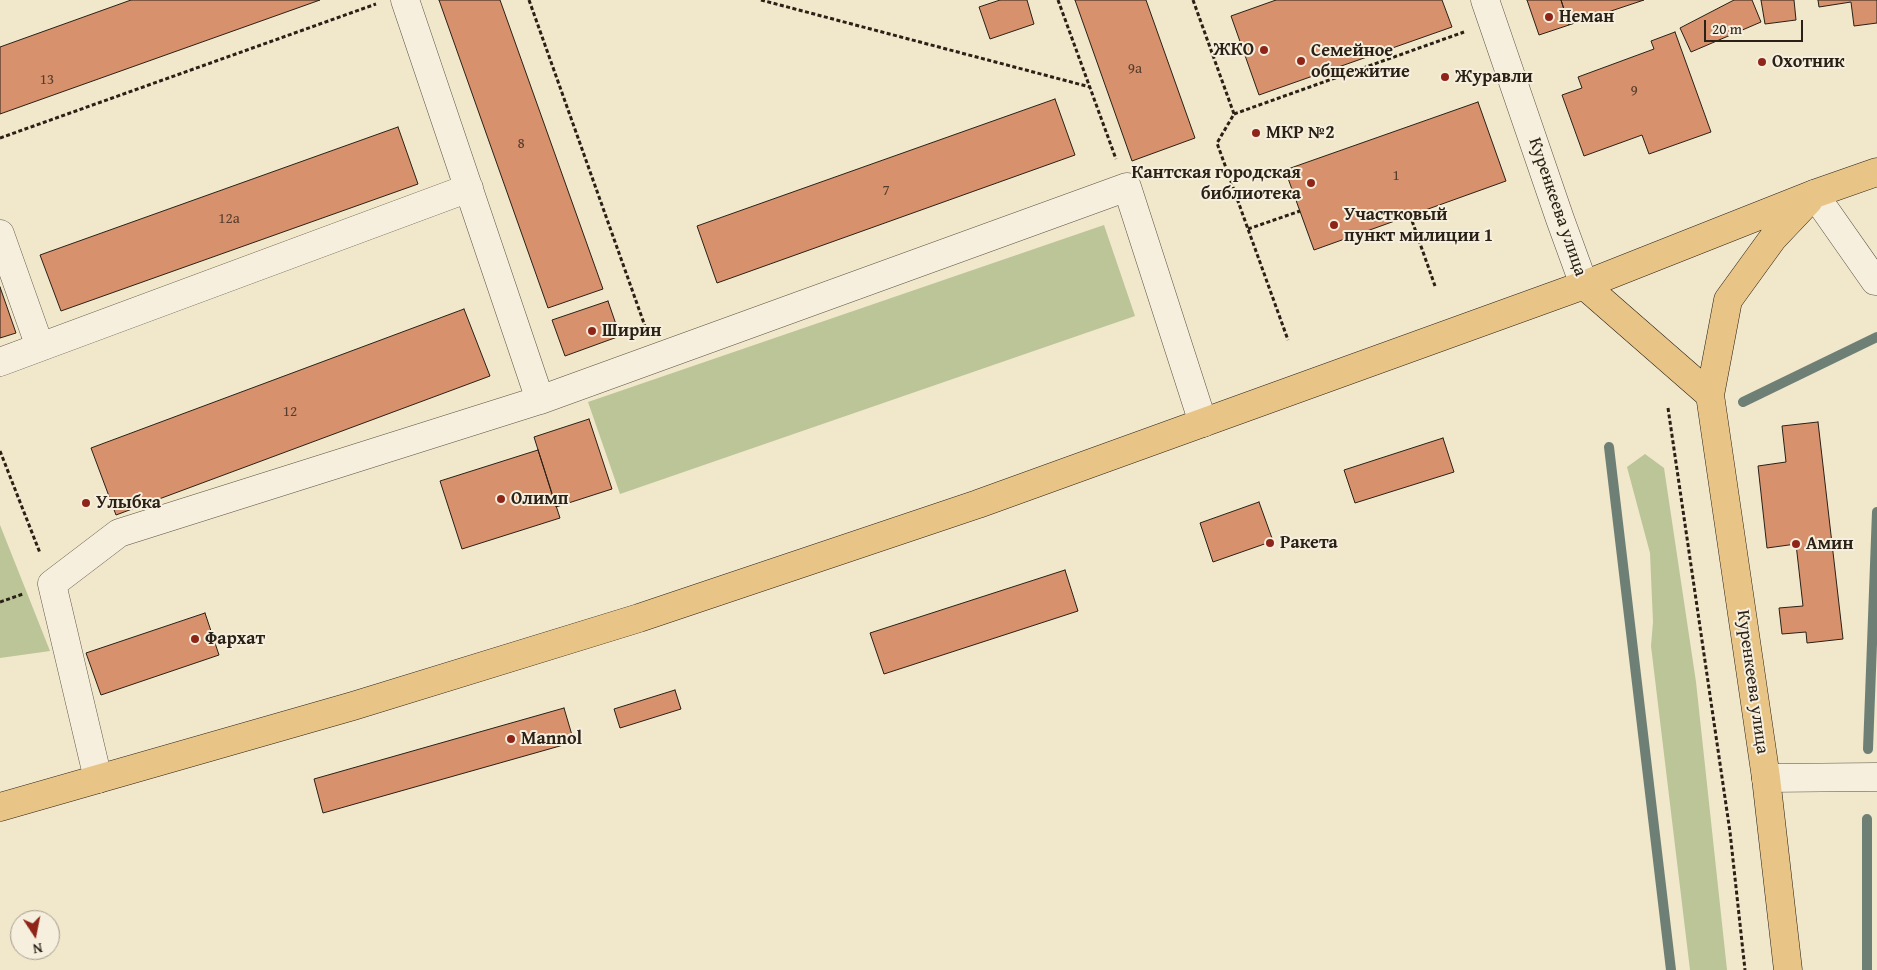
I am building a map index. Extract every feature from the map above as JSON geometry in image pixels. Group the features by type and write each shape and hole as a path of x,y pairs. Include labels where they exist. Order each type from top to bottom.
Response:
{"main road":[{"path":"0,807 353,706 639,618 978,504 1584,285 1814,194 1877,172"},
{"name":"Куренкеева улица","path":"1788,970 1766,778 1710,395 1728,300 1773,238 1814,194"},
{"name":"Куренкеева улица","path":"1584,285 1710,395"}],"street":[{"path":"405,0 540,400"},
{"name":"Куренкеева улица","path":"1485,0 1584,285"},
{"path":"98,779 52,584 119,533 540,400 1127,187 1203,423"},
{"path":"0,362 469,188"},
{"path":"1814,194 1877,280"},
{"path":"0,234 40,347"},
{"path":"1766,778 1877,778"}],"path":[{"path":"530,0 656,358"},
{"path":"761,0 1090,88"},
{"path":"1058,0 1127,187"},
{"path":"1193,0 1234,114"},
{"path":"0,138 377,3"},
{"path":"1288,340 1217,144 1234,114 1469,30"},
{"path":"1248,229 1300,211"},
{"path":"1410,215 1435,286"},
{"path":"1668,408 1730,832 1746,970"},
{"path":"0,450 52,584"}],"green space":[{"path":"1104,225 1135,316 620,494 588,402"},
{"path":"1645,454 1664,468 1696,682 1727,970 1690,970 1651,646 1653,622 1650,553 1627,467"},
{"path":"0,525 50,651 0,658"}],"building":[{"path":"131,0 320,0 0,114 0,47"},
{"path":"439,0 500,0 603,289 548,308"},
{"path":"1000,0 1027,0 1034,24 990,39 979,7"},
{"path":"1075,0 1146,0 1195,138 1132,161"},
{"name":"Семейное общежитие","path":"1276,0 1442,0 1452,27 1259,95 1231,16"},
{"path":"1527,0 1561,0 1569,25 1539,35"},
{"path":"1561,0 1644,0 1569,25"},
{"path":"1734,0 1752,0 1761,22 1691,52 1680,28"},
{"path":"1761,0 1794,0 1796,20 1765,24"},
{"path":"1818,0 1877,0 1877,23 1854,26 1851,2 1819,7"},
{"path":"1675,32 1711,132 1649,154 1642,135 1584,156 1562,95 1582,88 1578,77 1654,49 1651,41"},
{"path":"1055,99 1075,155 717,283 697,226"},
{"path":"1478,102 1506,181 1314,250 1285,170"},
{"path":"398,127 418,184 61,311 40,255"},
{"path":"0,287 16,333 0,338"},
{"path":"608,301 620,336 565,356 552,320"},
{"path":"464,309 490,376 116,515 91,448"},
{"path":"589,419 612,489 556,507 534,437"},
{"path":"1818,422 1843,639 1807,643 1806,632 1782,634 1779,608 1803,606 1796,544 1767,548 1758,466 1786,462 1782,426"},
{"path":"1443,438 1454,472 1355,503 1344,470"},
{"path":"538,450 560,518 462,549 440,481"},
{"path":"1259,502 1273,541 1213,562 1200,523"},
{"path":"1065,570 1078,611 884,674 870,633"},
{"path":"205,613 219,655 101,695 86,653"},
{"path":"675,690 681,709 620,728 614,709"},
{"path":"564,708 574,742 323,813 314,779"}],"waterway":[{"path":"1743,402 1877,337"},
{"path":"1609,447 1671,970"},
{"path":"1868,749 1877,512"},
{"path":"1867,819 1867,970"}],"place":[{"name":"Неман","path":"1549,17"},
{"name":"ЖКО","path":"1264,50"},
{"name":"Семейное общежитие","path":"1301,61"},
{"name":"Охотник","path":"1762,62"},
{"name":"Журавли","path":"1445,77"},
{"name":"МКР №2","path":"1256,133"},
{"name":"Кантская городская библиотека","path":"1311,183"},
{"name":"Участковый пункт милиции 1","path":"1334,225"},
{"name":"Ширин","path":"592,331"},
{"name":"Олимп","path":"501,499"},
{"name":"Улыбка","path":"86,503"},
{"name":"Ракета","path":"1270,543"},
{"name":"Амин","path":"1796,544"},
{"name":"Фархат","path":"195,639"},
{"name":"Mannol","path":"511,739"}]}
